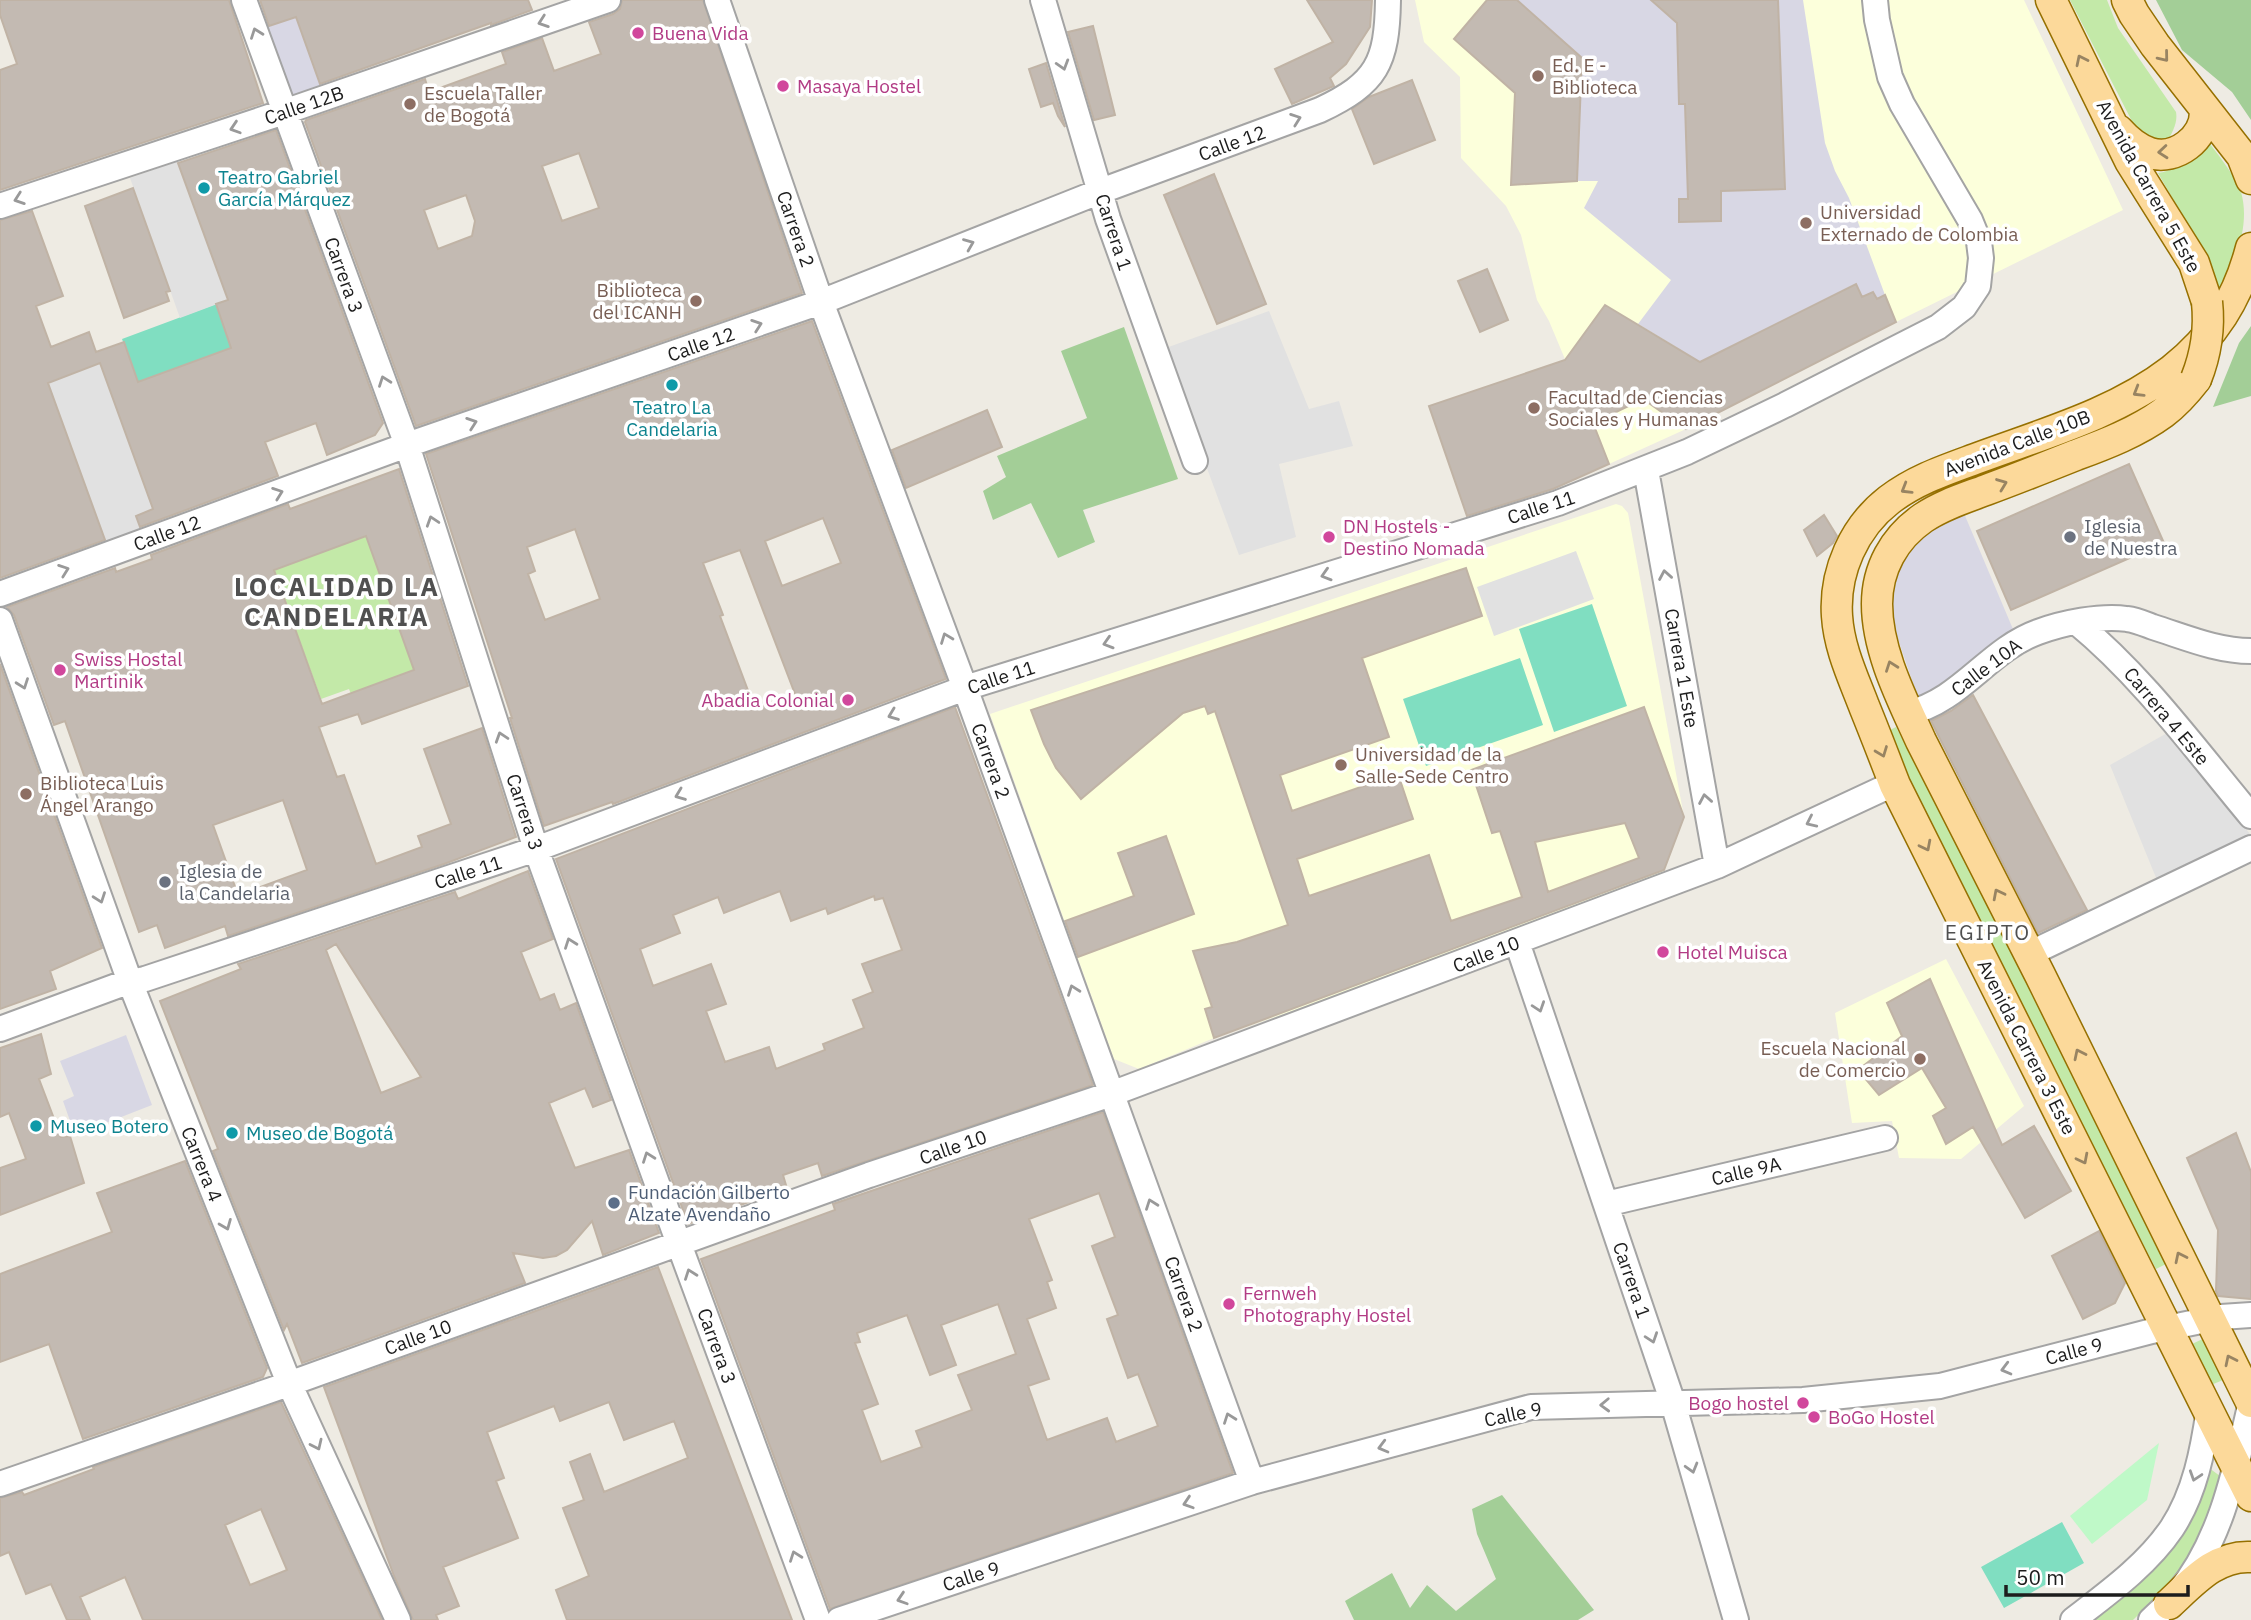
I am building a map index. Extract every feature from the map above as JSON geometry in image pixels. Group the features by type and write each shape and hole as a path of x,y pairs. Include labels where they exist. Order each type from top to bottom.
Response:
{"main road":[{"name":"Avenida Carrera 5 Este","path":"2051,0 2139,175 2194,263 2207,302 2208,317 2207,343 2195,365"},
{"path":"2127,0 2155,45 2242,156 2251,179"},
{"path":"2110,121 2143,150 2153,154 2167,153 2192,142 2202,128 2205,112"},
{"path":"2195,365 2244,277 2251,248"},
{"name":"Avenida Calle 10B","path":"1851,547 1887,502 1917,482 2109,407 2153,383 2195,365"},
{"name":"Avenida Calle 10B","path":"1908,713 1885,650 1878,619 1879,588 1886,559 1903,535 1923,518 1951,504 2095,448 2141,427 2163,413 2184,394 2195,365"},
{"name":"Avenida Carrera 3 Este","path":"1851,547 1836,593 1838,628 1849,670 1895,785 2251,1496"},
{"path":"1908,713 1936,774 2029,954 2251,1402"},
{"path":"2160,1612 2215,1565 2233,1558 2251,1558"}],"street":[{"name":"Carrera 3","path":"244,0 407,445 537,849 818,1620"},
{"name":"Calle 12B","path":"0,206 284,112 608,0"},
{"name":"Carrera 2","path":"717,0 821,302 965,688 1252,1482"},
{"name":"Carrera 1","path":"1044,0 1108,219 1195,461"},
{"name":"Calle 12","path":"0,593 407,445 821,302 1101,191 1335,103 1349,96 1375,70 1381,57 1388,20 1388,0"},
{"name":"Calle 11","path":"0,1029 131,982 537,849 965,688 1558,503 1646,470 1785,405 1938,327 1964,307 1978,286 1981,258 1979,242 1970,220 1911,120 1890,77 1875,0"},
{"name":"Carrera 1 Este","path":"1646,470 1717,866"},
{"name":"Calle 10A","path":"1908,713 1934,705 1952,694 2000,652 2018,640 2076,622 2127,619 2233,651 2251,651"},
{"name":"Carrera 4","path":"0,620 131,982 289,1384 398,1620"},
{"name":"Carrera 4 Este","path":"2076,622 2132,672 2251,816"},
{"name":"Calle 10","path":"0,1484 289,1384 869,1175 1111,1094 1717,866 1895,785"},
{"path":"2029,954 2251,848"},
{"name":"Carrera 1","path":"1517,942 1674,1403 1736,1620"},
{"name":"Calle 9A","path":"1606,1203 1885,1138"},
{"name":"Calle 9","path":"839,1620 1252,1482 1531,1407 1803,1400 1940,1386 2167,1327 2251,1315"},
{"path":"2160,1612 2180,1592 2201,1558 2222,1510 2251,1402"},
{"path":"2073,1620 2130,1574 2172,1528 2192,1484 2202,1450 2209,1409"}],"shaded area":[{"name":"Universidad Externado de Colombia","path":"1415,0 2024,0 2123,210 1686,429 1609,464 1549,321 1537,300 1521,235 1506,206 1461,158 1460,77 1424,42"},
{"path":"1517,0 1689,0 1677,44 1679,104 1685,104 1698,192 1785,188 1778,0 1803,0 1825,143 1849,198 1885,295 1877,299 1873,292 1694,366 1676,347 1638,324 1671,280 1584,208 1598,181 1577,181 1582,58"},
{"path":"296,17 321,86 291,96 267,27"},
{"path":"178,161 228,300 180,318 130,178"},
{"path":"1269,311 1309,409 1339,401 1353,446 1279,464 1296,537 1239,555 1163,349"},
{"path":"69,340 80,370 100,363 153,509 137,516 142,532 106,545 37,351"},
{"name":"Universidad de la Salle-Sede Centro","path":"1616,504 1628,513 1684,817 1659,885 1214,1038 1139,1069 1114,1059 990,714"},
{"path":"1963,511 2018,641 1922,710 1896,633 1891,604 1897,574 1922,536"},
{"path":"1576,551 1594,599 1494,636 1477,587"},
{"path":"2169,732 2250,834 2159,885 2110,765"},
{"name":"Escuela Nacional de Comercio","path":"1946,959 2024,1106 1961,1159 1899,1158 1892,1121 1852,1123 1835,1013"},
{"path":"126,1035 152,1105 75,1135 63,1101 74,1096 60,1061"}],"green space":[{"path":"2070,0 2107,0 2118,28 2176,112 2173,131 2167,142 2140,137"},
{"path":"2156,0 2251,0 2251,120 2232,92 2182,50"},
{"path":"2205,137 2234,177 2244,205 2240,244 2221,293 2201,248 2158,173 2180,165"},
{"path":"216,304 231,348 138,382 122,339"},
{"path":"2251,326 2251,396 2213,407 2239,343"},
{"path":"1124,327 1178,479 1083,510 1095,542 1058,558 1031,503 993,520 983,491 1006,477 997,456 1087,418 1061,351"},
{"path":"366,536 414,670 351,694 349,689 321,699 274,570"},
{"path":"1592,604 1627,706 1554,732 1519,629"},
{"path":"1520,658 1543,725 1426,766 1403,699"},
{"path":"1896,727 2172,1261 2156,1269 1880,735"},
{"path":"2209,1336 2228,1378 2211,1385 2192,1344"},
{"path":"2159,1443 2147,1500 2092,1544 2070,1516"},
{"path":"2205,1465 2220,1476 2214,1502 2191,1554 2176,1577 2133,1620 2090,1620"},
{"path":"1502,1495 1594,1610 1578,1620 1354,1620 1345,1601 1392,1573 1410,1608 1427,1585 1456,1611 1496,1579 1477,1534 1472,1509"},
{"path":"2062,1522 2084,1563 2004,1608 1981,1567"}],"building":[{"path":"0,0 229,0 263,103 0,190 0,70 17,64 0,15"},
{"path":"260,0 528,0 532,10 320,84 296,17 269,26"},
{"path":"622,0 703,0 802,293 416,426 305,122 425,79 429,92 506,64 502,52 542,38 554,71 601,54 589,22 620,9","holes":["579,153 599,208 562,221 542,166","466,195 475,221 472,236 438,249 424,210"]},
{"path":"1307,0 1372,0 1370,27 1346,64 1330,78 1334,86 1292,104 1275,69 1333,42"},
{"name":"Ed. E - Biblioteca","path":"1487,0 1517,0 1582,58 1577,181 1511,185 1515,93 1454,39"},
{"path":"1651,0 1778,0 1785,189 1721,191 1721,221 1679,222 1679,199 1688,199 1685,104 1679,104 1677,23"},
{"path":"1093,26 1115,115 1094,120 1068,32"},
{"path":"1046,63 1065,127 1053,103 1041,107 1029,69"},
{"path":"1412,80 1435,140 1374,164 1352,109 1369,97"},
{"path":"276,130 383,423 375,435 327,455 316,423 265,442 278,476 140,527 136,516 153,509 100,363 48,383 105,540 0,578 0,220 32,211 63,296 36,306 51,347 89,332 96,352 124,342 138,382 231,348 216,304 228,300 178,163"},
{"path":"1214,174 1266,304 1217,324 1164,195"},
{"path":"133,188 170,291 166,292 169,301 124,318 85,206"},
{"path":"1487,269 1508,320 1480,332 1458,281"},
{"path":"1856,284 1862,297 1873,292 1877,299 1885,295 1896,322 1686,429 1643,399 1593,423 1609,464 1553,489 1467,516 1429,406 1565,360 1605,305 1700,362"},
{"path":"812,321 946,679 613,804 612,802 544,826 512,718 426,454","holes":["823,518 841,563 782,586 765,541","575,529 600,599 545,620 528,574 535,571 527,547","740,550 795,694 755,709 703,563"]},
{"path":"987,410 1002,447 906,488 892,450"},
{"name":"Iglesia de Nuestra","path":"2129,464 2164,543 2011,610 1977,531"},
{"path":"399,469 468,686 362,724 358,714 319,727 337,777 344,775 376,864 422,847 418,836 451,824 424,749 482,728 516,837 444,864 228,936 225,926 165,948 157,925 139,932 65,721 54,725 14,615 7,607 115,568 116,572 152,559 151,555 288,504 290,509","holes":["366,536 414,670 322,704 274,570","283,800 307,870 238,895 213,825"]},
{"path":"1824,515 1837,536 1833,543 1817,556 1804,530"},
{"path":"1466,568 1482,616 1362,658 1389,737 1280,775 1292,811 1398,774 1413,819 1297,859 1309,896 1429,855 1451,921 1522,897 1500,831 1492,833 1471,770 1644,707 1684,817 1664,870 1214,1038 1205,1009 1212,1007 1193,951 1237,942 1288,925 1215,711 1208,714 1205,706 1183,713 1081,799 1056,768 1031,710","holes":["1625,823 1639,858 1548,892 1535,842"]},
{"name":"Biblioteca Luis Ángel Arango","path":"0,664 102,948 50,971 56,989 0,1009"},
{"path":"1973,695 2087,910 2038,933 1931,721"},
{"path":"955,707 1093,1085 822,1176 818,1163 783,1175 786,1185 753,1196 754,1200 688,1224 556,859","holes":["780,891 791,921 826,908 828,914 874,896 875,900 883,898 902,950 862,964 873,992 853,1000 864,1028 823,1044 825,1050 776,1069 769,1047 725,1062 706,1011 726,1004 711,964 653,986 640,949 680,933 673,915 718,897 724,913"]},
{"path":"1166,836 1194,914 1078,957 1065,921 1134,896 1118,853"},
{"path":"528,871 553,939 521,952 540,1000 554,994 560,1010 576,1003 611,1100 593,1107 585,1088 549,1103 575,1168 629,1150 659,1233 603,1255 592,1221 567,1250 556,1256 543,1258 513,1253 525,1283 302,1363 287,1324 284,1330 213,1151 218,1149 160,1001 241,969 238,964 455,892 458,899","holes":["336,944 421,1077 381,1093 326,950"]},
{"path":"1930,979 2002,1145 2034,1126 2071,1191 2025,1218 1973,1127 1946,1144 1933,1116 1946,1108 1922,1068 1879,1095 1858,1070 1902,1036 1887,1003"},
{"name":"Museo Botero","path":"41,1034 51,1074 39,1079 61,1137 70,1136 84,1183 0,1215 0,1168 26,1159 9,1113 0,1117 0,1048"},
{"path":"1103,1112 1233,1473 830,1609 701,1259 835,1210 833,1204","holes":["1099,1193 1115,1237 1092,1246 1118,1315 1107,1319 1128,1378 1138,1374 1158,1426 1116,1442 1107,1418 1047,1440 1028,1386 1049,1379 1027,1319 1056,1308 1047,1282 1052,1280 1029,1219","998,1304 1016,1354 958,1375 972,1410 916,1431 922,1447 881,1462 862,1410 878,1404 855,1343 860,1342 857,1333 907,1315 930,1375 956,1365 941,1325"]},
{"path":"2236,1133 2251,1172 2251,1299 2218,1296 2218,1230 2187,1158"},
{"path":"185,1161 267,1368 263,1377 83,1439 49,1344 0,1362 0,1274 112,1232 97,1193"},
{"path":"2099,1231 2125,1283 2115,1303 2083,1319 2052,1256"},
{"path":"658,1267 792,1620 567,1620 556,1590 589,1576 563,1508 584,1500 570,1462 590,1454 604,1492 688,1458 674,1421 624,1440 609,1402 560,1421 554,1406 487,1432 504,1478 496,1481 518,1538 443,1567 459,1606 436,1615 438,1620 413,1620 324,1387"},
{"path":"281,1402 382,1620 143,1620 125,1577 80,1597 90,1620 67,1620 51,1584 26,1594 9,1552 0,1556 0,1498 22,1492 24,1495 94,1469 93,1467","holes":["261,1509 287,1570 250,1585 225,1525"]}],"place":[{"name":"Buena Vida","path":"638,33"},
{"name":"Ed. E - Biblioteca","path":"1538,76"},
{"name":"Masaya Hostel","path":"783,86"},
{"name":"Escuela Taller de Bogotá","path":"410,104"},
{"name":"Teatro Gabriel García Márquez","path":"204,188"},
{"name":"Universidad Externado de Colombia","path":"1806,223"},
{"name":"Biblioteca del ICANH","path":"696,301"},
{"name":"Teatro La Candelaria","path":"672,385"},
{"name":"Facultad de Ciencias Sociales y Humanas","path":"1534,408"},
{"name":"DN Hostels - Destino Nomada","path":"1329,537"},
{"name":"Iglesia de Nuestra","path":"2070,537"},
{"name":"Swiss Hostal Martinik","path":"60,670"},
{"name":"Abadia Colonial","path":"848,700"},
{"name":"Universidad de la Salle-Sede Centro","path":"1341,765"},
{"name":"Biblioteca Luis Ángel Arango","path":"26,794"},
{"name":"Iglesia de la Candelaria","path":"165,882"},
{"name":"Hotel Muisca","path":"1663,952"},
{"name":"Escuela Nacional de Comercio","path":"1920,1059"},
{"name":"Museo Botero","path":"36,1126"},
{"name":"Museo de Bogotá","path":"232,1133"},
{"name":"Fundación Gilberto Alzate Avendaño","path":"614,1203"},
{"name":"Fernweh Photography Hostel","path":"1229,1304"},
{"name":"Bogo hostel","path":"1803,1403"},
{"name":"BoGo Hostel","path":"1814,1417"}],"district":[{"name":"LOCALIDAD LA CANDELARIA","path":"337,602"},
{"name":"EGIPTO","path":"1988,933"}]}
